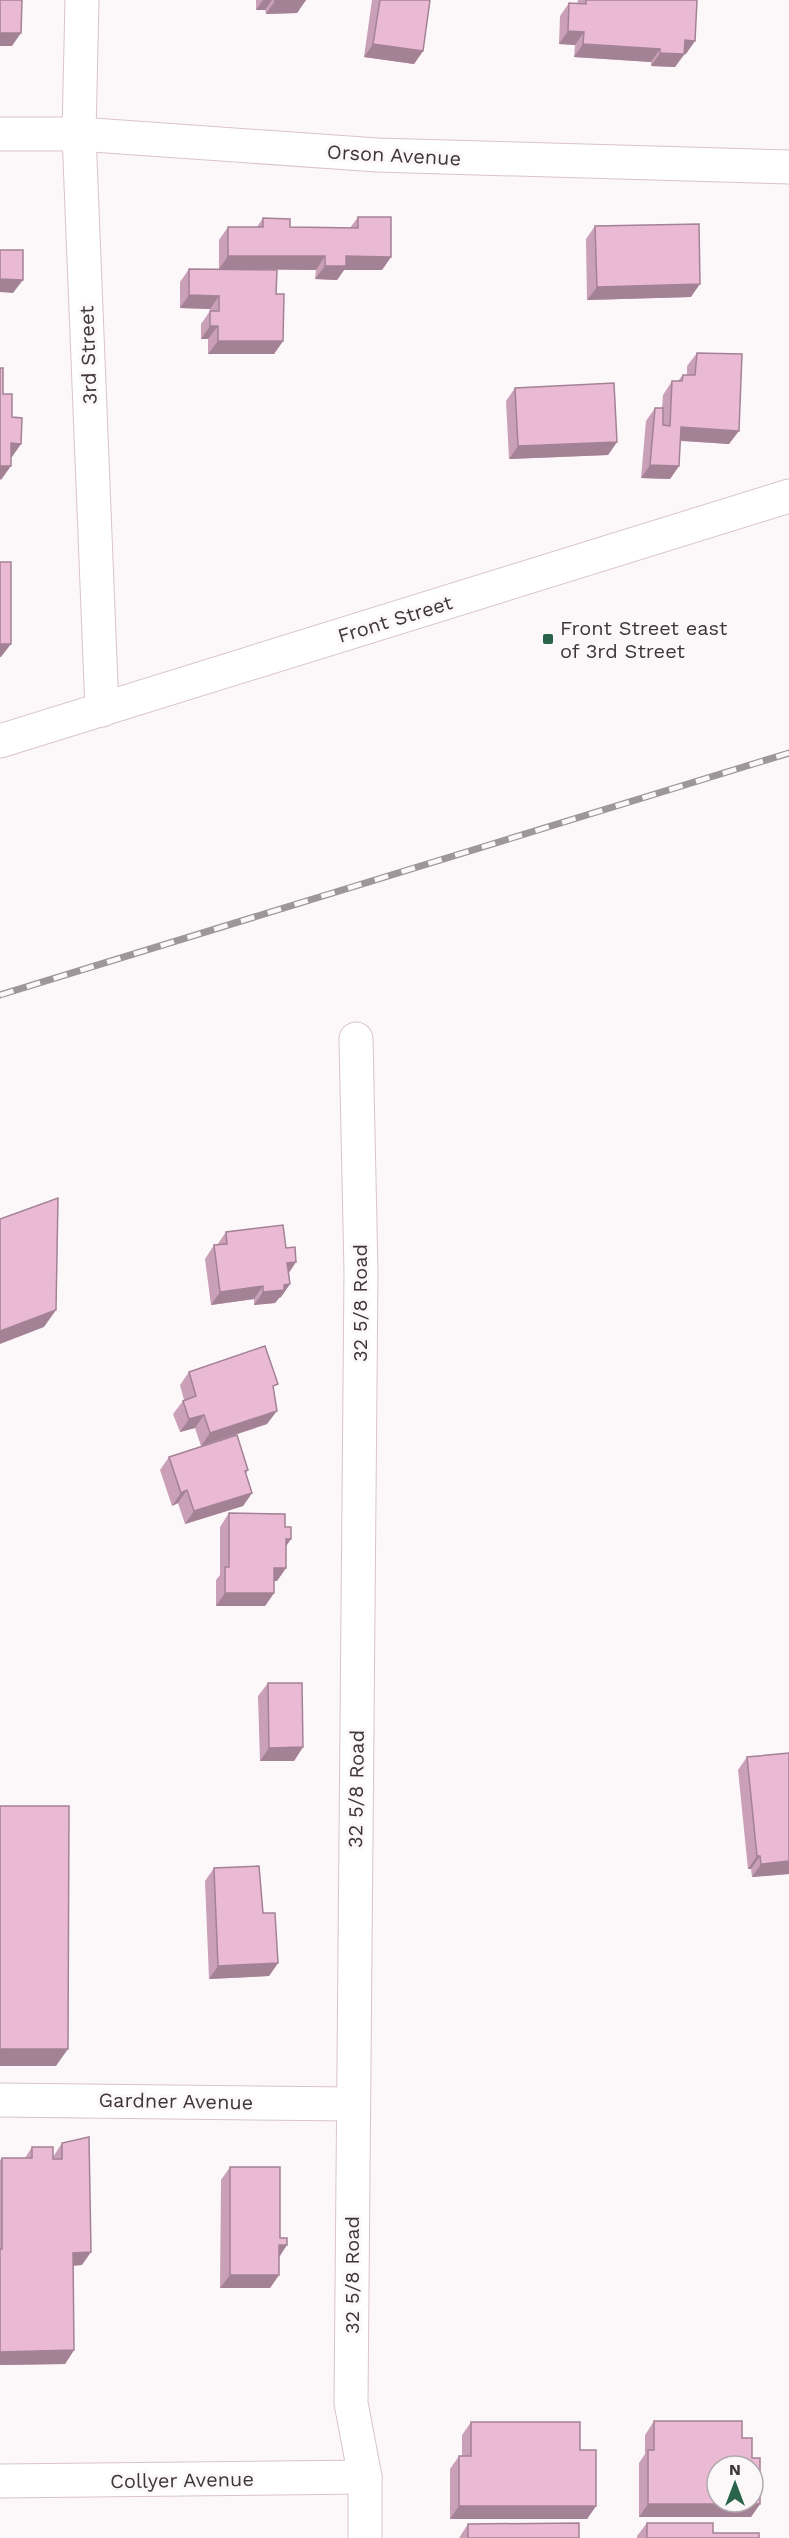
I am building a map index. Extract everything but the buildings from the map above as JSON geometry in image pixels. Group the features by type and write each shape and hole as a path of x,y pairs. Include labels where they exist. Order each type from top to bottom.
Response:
{"street":[{"name":"3rd Street","path":"82,0 79,134 102,710"},
{"name":"Orson Avenue","path":"0,134 79,134 377,155 789,167"},
{"name":"Front Street","path":"0,741 789,496"},
{"name":"32 5/8 Road","path":"356,1039 361,1272 351,2403 365,2477 364,2538"},
{"name":"Gardner Avenue","path":"0,2100 352,2104"},
{"name":"Collyer Avenue","path":"0,2481 365,2477"}],"railway":[{"path":"0,995 789,753"}],"place":[{"name":"Front Street east of 3rd Street","path":"548,639"}]}
